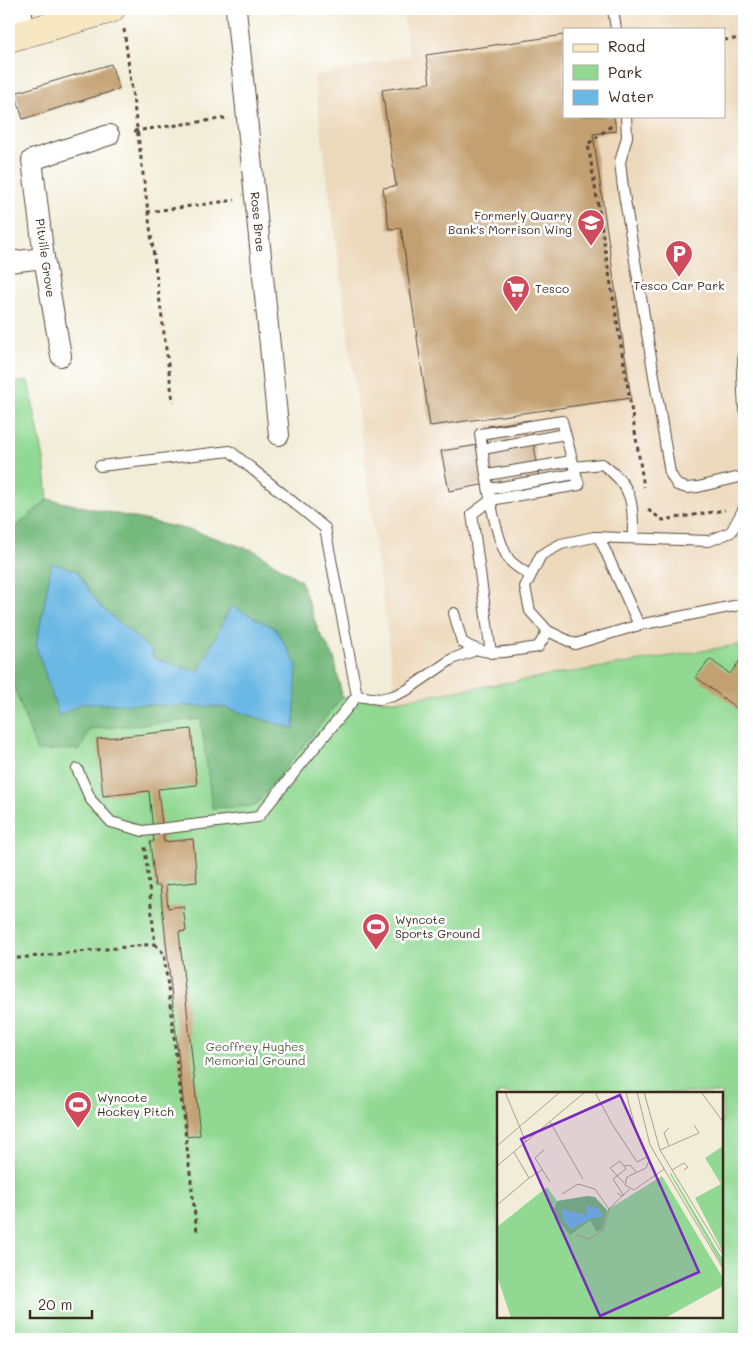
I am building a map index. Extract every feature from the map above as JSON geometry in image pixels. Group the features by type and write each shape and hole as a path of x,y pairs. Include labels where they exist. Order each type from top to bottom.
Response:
{"street":[{"name":"Rose Brae","path":"236,9 245,116 279,435"},
{"path":"18,27 117,18"},
{"name":"Pitville Grove","path":"61,356 44,258 32,160 109,135"},
{"path":"9,262 44,258"}],"lane":[{"path":"613,9 616,28"},
{"path":"626,118 627,137 620,162 623,188 670,473 677,485 687,488 744,476"},
{"path":"744,352 742,373 744,409"},
{"path":"492,653 472,514 491,500 579,485 562,421 480,434 491,500 509,559 529,575"},
{"path":"483,449 565,434"},
{"path":"100,466 230,451 325,528 357,696"},
{"path":"487,475 602,464 620,476 633,508 633,538"},
{"path":"490,488 574,467"},
{"path":"744,508 731,532 709,541 599,537 561,544 541,555 529,575 525,588 530,611 548,631 575,644 639,625 744,604"},
{"path":"599,537 639,625"},
{"path":"454,613 462,642 476,650 492,653 538,647 548,631"},
{"path":"357,696 379,699 393,696 407,690 452,659 476,650"},
{"path":"77,768 91,800 111,822 143,831 258,817 357,696"}],"path":[{"path":"117,18 136,130 173,402"},
{"path":"726,40 744,38"},
{"path":"109,135 245,116"},
{"path":"147,212 254,198"},
{"path":"143,831 155,944 164,954 197,1232"},
{"path":"9,959 155,944"}],"shaded area":[{"path":"402,9 744,9 744,644 396,701 314,76 410,56"}],"green space":[{"path":"28,381 44,459 48,499 11,531 9,540 9,384"},
{"path":"48,499 194,531 255,551 301,581 318,630 334,657 342,697 255,806 212,808 201,719 89,729 81,749 37,751 9,673 9,540 11,531"},
{"name":"Wyncote Sports Ground","path":"744,644 744,1339 9,1339 9,673 37,751 89,729 202,719 213,808 255,806 342,697 396,701"}],"water":[{"path":"52,563 77,571 98,604 153,652 153,658 198,672 231,606 275,628 297,665 294,729 223,707 82,703 59,716 36,646"}],"building":[{"name":"Tesco","path":"563,35 563,118 614,118 616,131 593,134 631,398 430,426 401,228 389,229 383,188 396,186 382,90 430,83 426,55"},
{"path":"111,64 119,89 23,119 15,93"},
{"path":"9,219 12,244 9,245"},
{"path":"530,420 542,496 494,502 492,483 449,491 441,451 491,443 488,426"},
{"path":"744,655 744,714 696,677 710,659 730,674"},
{"path":"191,729 197,785 158,789 164,842 193,839 197,882 166,885 168,908 183,906 186,931 179,932 200,1135 187,1137 160,886 155,886 150,842 154,841 149,791 103,796 97,739"}],"place":[{"name":"Formerly Quarry Bank's Morrison Wing","path":"591,247"},
{"name":"Tesco Car Park","path":"679,278"},
{"name":"Tesco","path":"516,313"},
{"name":"Wyncote Sports Ground","path":"376,951"},
{"name":"Wyncote Hockey Pitch","path":"78,1129"}],"park label":[{"name":"Geoffrey Hughes Memorial Ground","path":"255,1054"}]}
